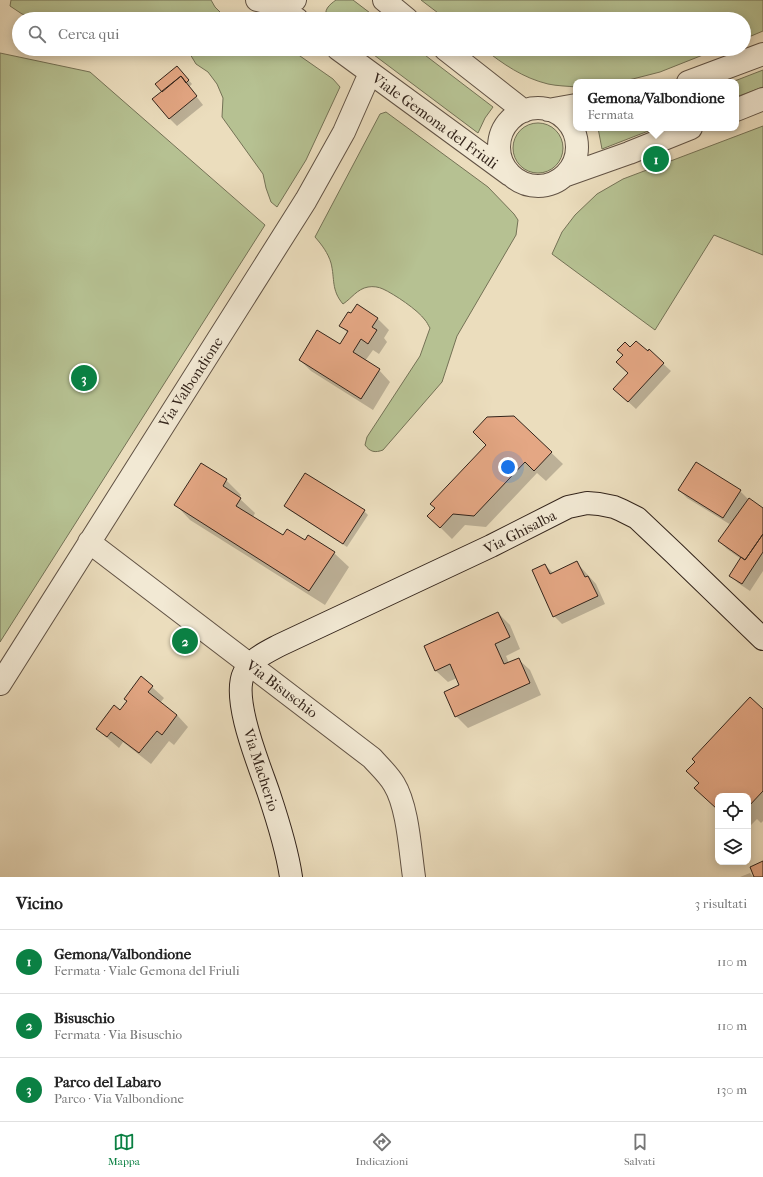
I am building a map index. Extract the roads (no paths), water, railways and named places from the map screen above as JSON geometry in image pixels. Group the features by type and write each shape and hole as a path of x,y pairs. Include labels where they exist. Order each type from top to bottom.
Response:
{"street":[{"path":"265,2 284,3 295,0"},
{"path":"384,0 399,12"},
{"path":"265,2 284,12"},
{"path":"696,79 763,54"},
{"name":"Viale Gemona del Friuli","path":"347,56 513,177"},
{"path":"454,56 524,111"},
{"name":"Via Valbondione","path":"0,684 306,200 344,132 370,73"},
{"path":"739,109 763,100"},
{"path":"548,110 573,106"},
{"path":"573,130 570,124 563,116 548,110 536,108 524,111 512,118 504,128 500,141 500,154 504,167 513,177 523,183 534,186 545,186 564,176 683,131"},
{"path":"564,176 573,165 577,151 576,137 573,131"},
{"name":"Via Ghisalba","path":"250,665 265,653 280,645 491,546 568,507 587,503 604,505 621,510 640,522 763,639"},
{"name":"Via Bisuschio","path":"89,542 372,758 394,783 400,796 414,877"},
{"name":"Via Macherio","path":"250,665 244,672 240,695 243,712 281,832 291,877"}],"place":[{"name":"Gemona/Valbondione","path":"656,159"},
{"name":"Parco del Labaro","path":"84,378"},
{"name":"Bisuschio","path":"185,641"}]}
